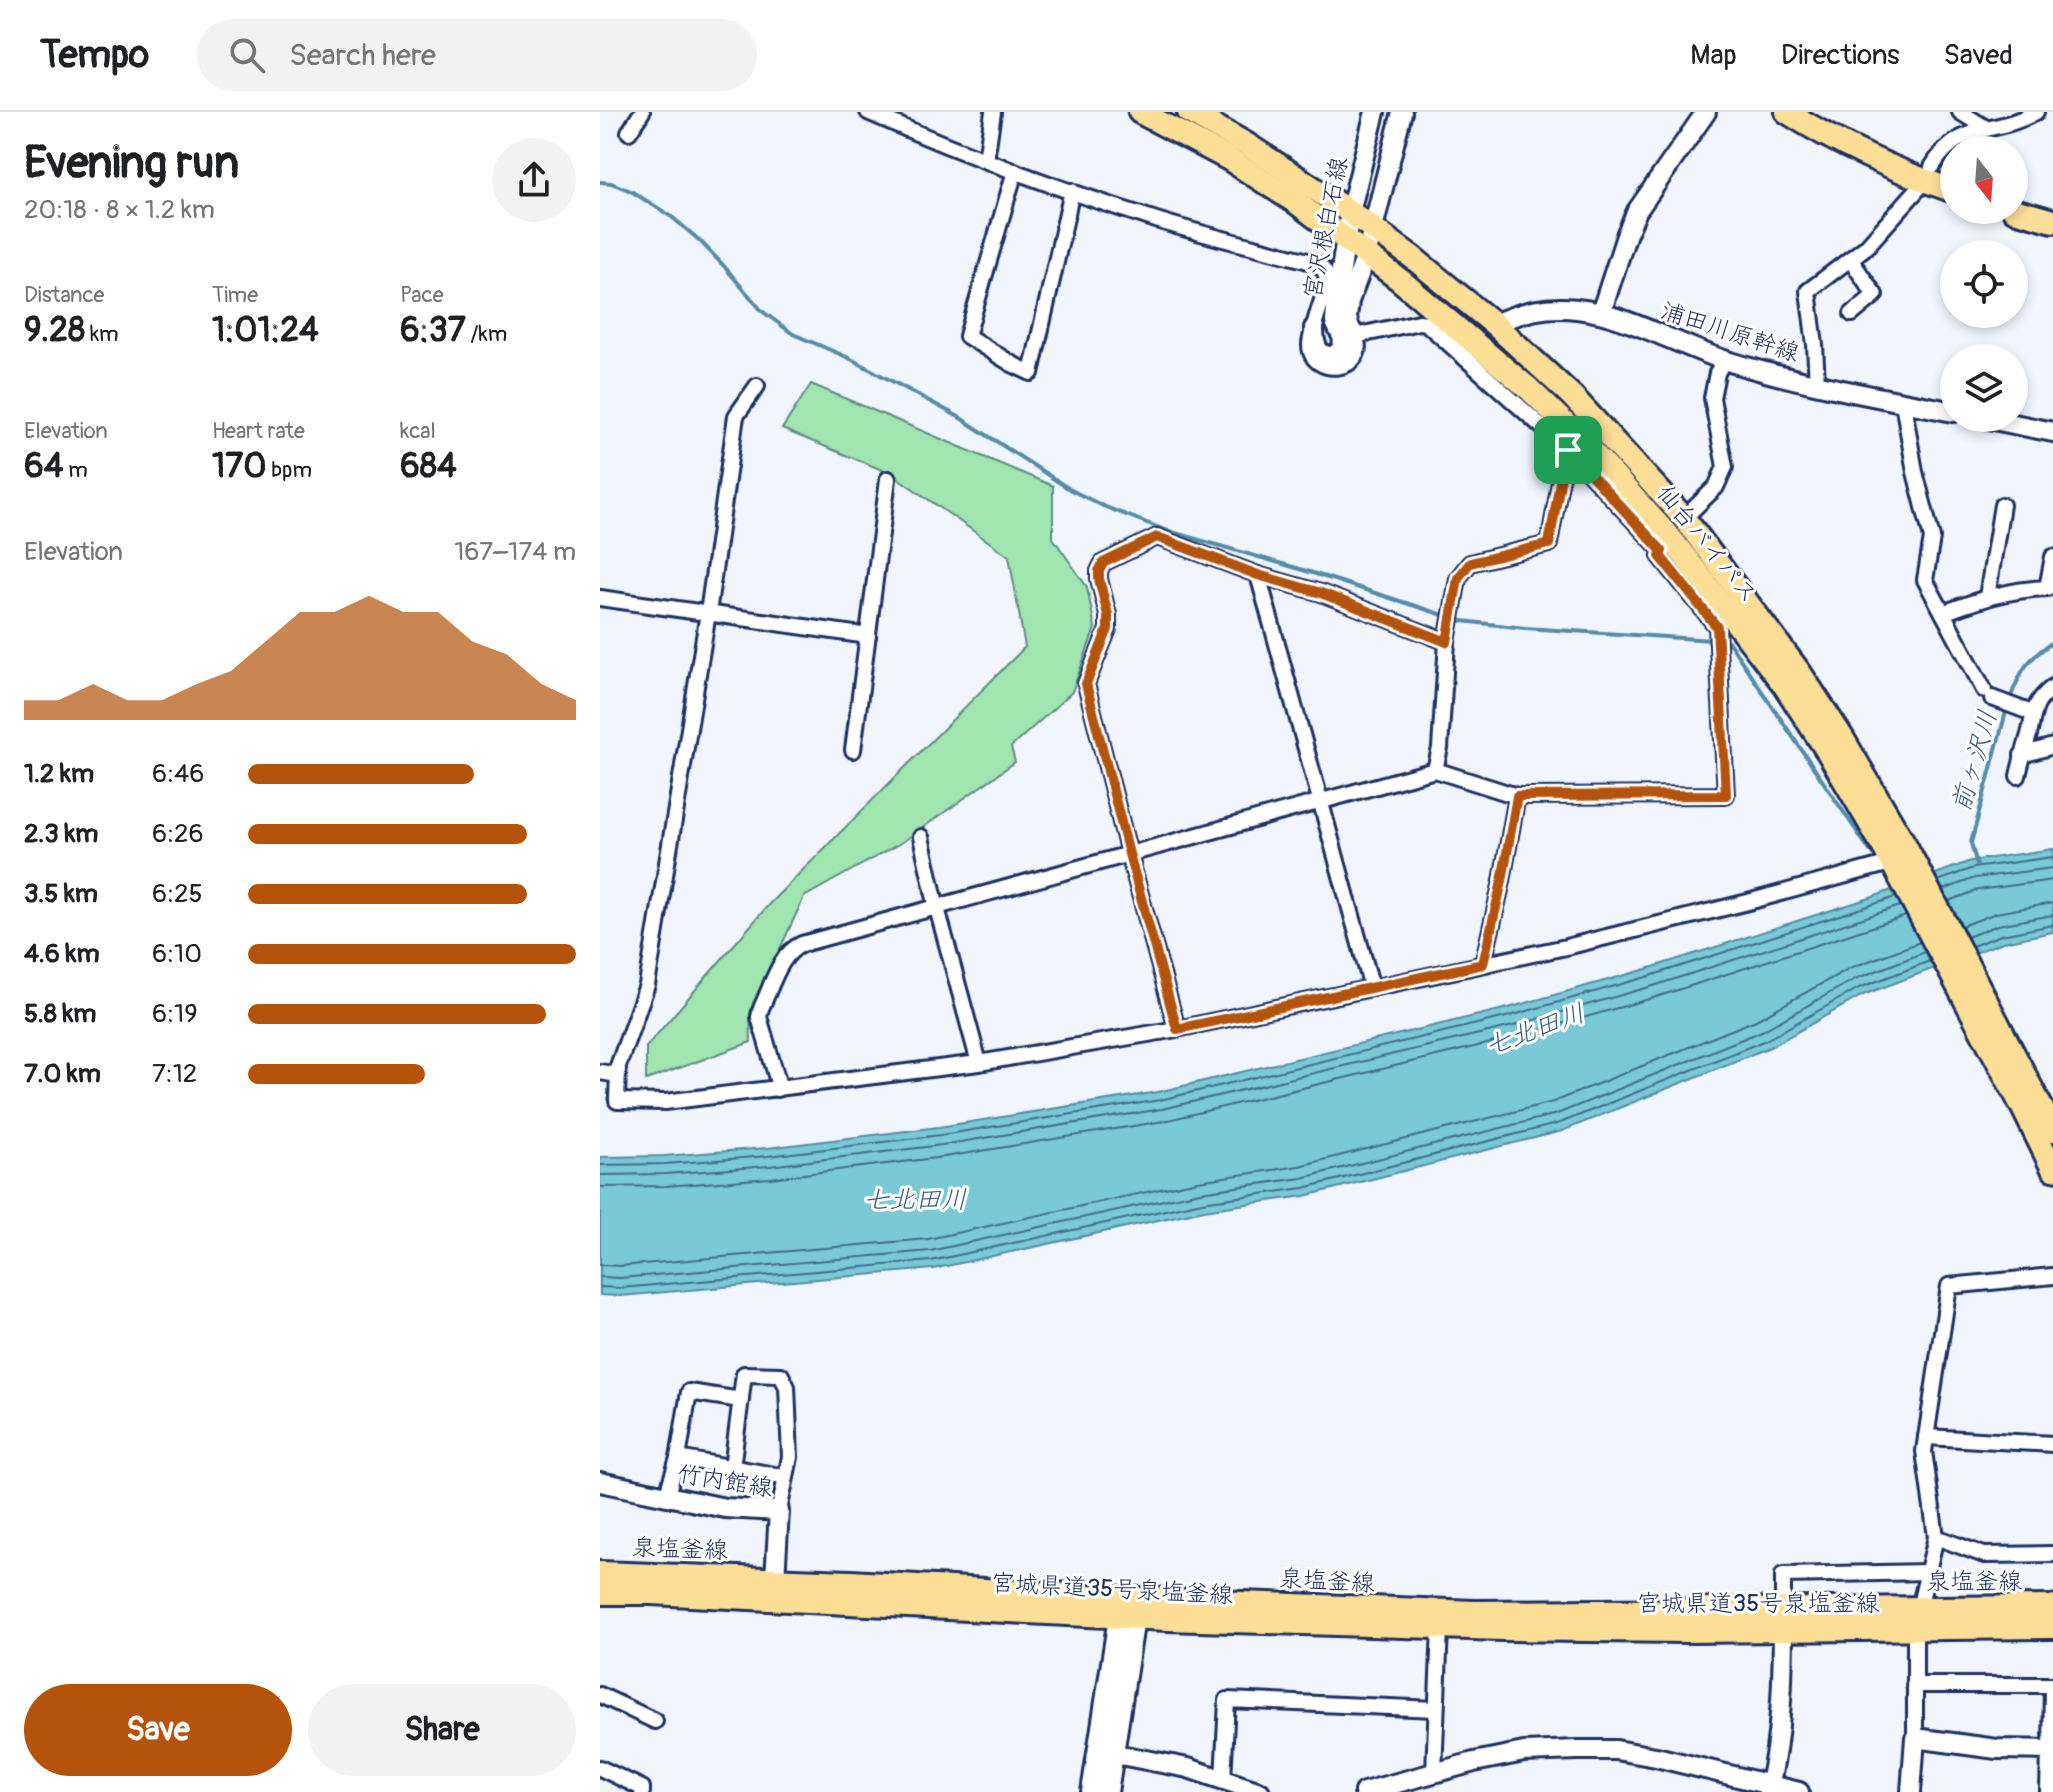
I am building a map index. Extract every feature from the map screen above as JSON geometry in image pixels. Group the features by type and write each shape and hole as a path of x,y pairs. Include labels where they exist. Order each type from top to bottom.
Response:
{"main road":[{"name":"仙台バイパス","path":"1140,112 1229,159 1297,203 1400,280 1528,388 1574,444 1667,545 1785,686 1828,752 1891,854 2030,1103 2053,1169"},
{"name":"仙台バイパス","path":"1189,112 1246,144 1412,257 1494,324 1572,396 1684,518 1800,673 1843,739 1891,854"},
{"path":"1787,112 1866,156 1928,174 1940,174"},
{"path":"1814,112 1940,182"},
{"path":"2028,198 2053,206"},
{"path":"2028,214 2053,221"},
{"name":"仙台バイパス","path":"2030,1103 2053,1130"},
{"name":"泉塩釜線","path":"600,1573 775,1579 1129,1607 1783,1619"},
{"name":"宮城県道35号泉塩釜線","path":"600,1593 1129,1607 1440,1627 1686,1631 1783,1619 1918,1618 2053,1627"},
{"name":"泉塩釜線","path":"1918,1618 2053,1607"}],"street":[{"path":"629,132 642,112"},
{"path":"868,112 1015,171 1150,218 1312,262 1322,267 1327,276 1310,343 1313,357 1319,363 1332,367 1346,365 1358,348 1355,336 1426,323 1574,444 1564,460 1549,544 1470,563 1458,578 1447,639 1440,748 1435,770"},
{"path":"986,160 993,112"},
{"name":"宮沢根白石線","path":"1314,328 1315,343 1323,355 1333,356 1342,349 1343,339 1335,316 1350,212 1375,112"},
{"name":"宮沢根白石線","path":"1355,336 1349,326 1347,310 1366,256 1402,112"},
{"path":"1601,313 1637,211 1706,112"},
{"path":"1960,112 1986,128"},
{"path":"1817,385 1808,291 1866,247 1928,174 1937,158 1959,137 2036,112"},
{"path":"1015,171 967,336 1031,373 1072,191"},
{"path":"1850,259 1875,295 1852,314"},
{"name":"浦田川原幹線","path":"1494,324 1517,314 1547,307 1576,308 1601,313 1724,360 1817,385 1940,409"},
{"path":"1684,518 1716,487 1725,467 1712,398 1717,373 1724,360"},
{"path":"757,386 736,416 708,613 647,985 618,1066 617,1101 665,1102 777,1089 979,1063 1177,1029 1653,926 1891,854"},
{"path":"1903,402 1915,472 1932,538 1925,580 1992,696 2032,713"},
{"path":"2028,427 2053,432"},
{"path":"853,750 888,479"},
{"path":"1987,597 2002,505"},
{"path":"1177,1029 1086,684 1108,629 1108,615 1099,579 1103,563 1157,537 1447,639"},
{"path":"777,1089 778,1082 759,1017 785,957 802,944 1435,770 1517,796 1726,795 1717,627 1660,556 1667,545"},
{"path":"1943,613 1987,597 2047,588 2053,557"},
{"path":"1258,575 1372,988"},
{"path":"600,598 868,636"},
{"path":"2018,776 2032,713 2043,695 2053,687"},
{"path":"2022,755 2053,746"},
{"path":"1483,964 1517,796"},
{"path":"921,837 979,1063"},
{"path":"600,1072 618,1082"},
{"path":"600,1089 618,1082"},
{"path":"1911,1792 1918,1618 1936,1537 1924,1451 1949,1286 2053,1276"},
{"path":"732,1468 744,1374 781,1375 787,1387 790,1457 779,1511"},
{"path":"666,1497 678,1458 689,1392 741,1400"},
{"path":"1926,1437 2053,1444"},
{"path":"678,1458 786,1477"},
{"name":"竹内館線","path":"600,1482 725,1508 779,1511 775,1579"},
{"path":"1936,1537 1984,1555 2053,1554"},
{"path":"1769,1788 1780,1725 1783,1575 1928,1572"},
{"path":"1108,1792 1115,1754 1129,1607"},
{"path":"1091,1792 1129,1607"},
{"path":"1434,1772 1440,1627"},
{"path":"1914,1685 2053,1685 2050,1792"},
{"path":"600,1695 655,1721"},
{"path":"1223,1780 1227,1700 1436,1709"},
{"path":"1915,1738 1997,1749 2051,1750"},
{"path":"1364,1792 1434,1772 1524,1752 1616,1750 1656,1757 1769,1788 1799,1792"},
{"path":"1115,1754 1188,1768 1260,1792"},
{"path":"600,1768 642,1788 642,1792"}],"green space":[{"path":"811,384 1053,486 1053,538 1087,587 1095,628 1072,692 1011,747 1015,762 904,841 804,897 750,1013 751,1042 646,1080 646,1047 771,902 1025,647 1009,556 892,474 782,429"}],"water":[{"name":"七北田川","path":"2053,849 2053,932 2003,942 1863,995 1770,1047 1562,1131 1305,1196 1204,1210 933,1269 620,1296 600,1295 600,1157 664,1156 767,1148 939,1127 1158,1092 1508,1008 1647,969 1870,898 1971,861"}],"waterway":[{"path":"600,182 631,191 672,217 723,265 762,311 793,334 849,358 959,417 1071,490 1103,506 1165,530 1462,621 1728,641 1870,851"},
{"name":"前ヶ沢川","path":"2010,699 2026,666 2053,642"},
{"name":"前ヶ沢川","path":"1977,865 1971,843 2007,708"}],"route":[{"path":"1568,450 1662,551 1660,556 1717,627 1726,795 1517,796 1483,964 1177,1029 1086,684 1108,629 1108,615 1099,579 1103,563 1157,537 1258,575 1321,593 1447,642 1458,578 1470,563 1549,544 1568,450"}]}
